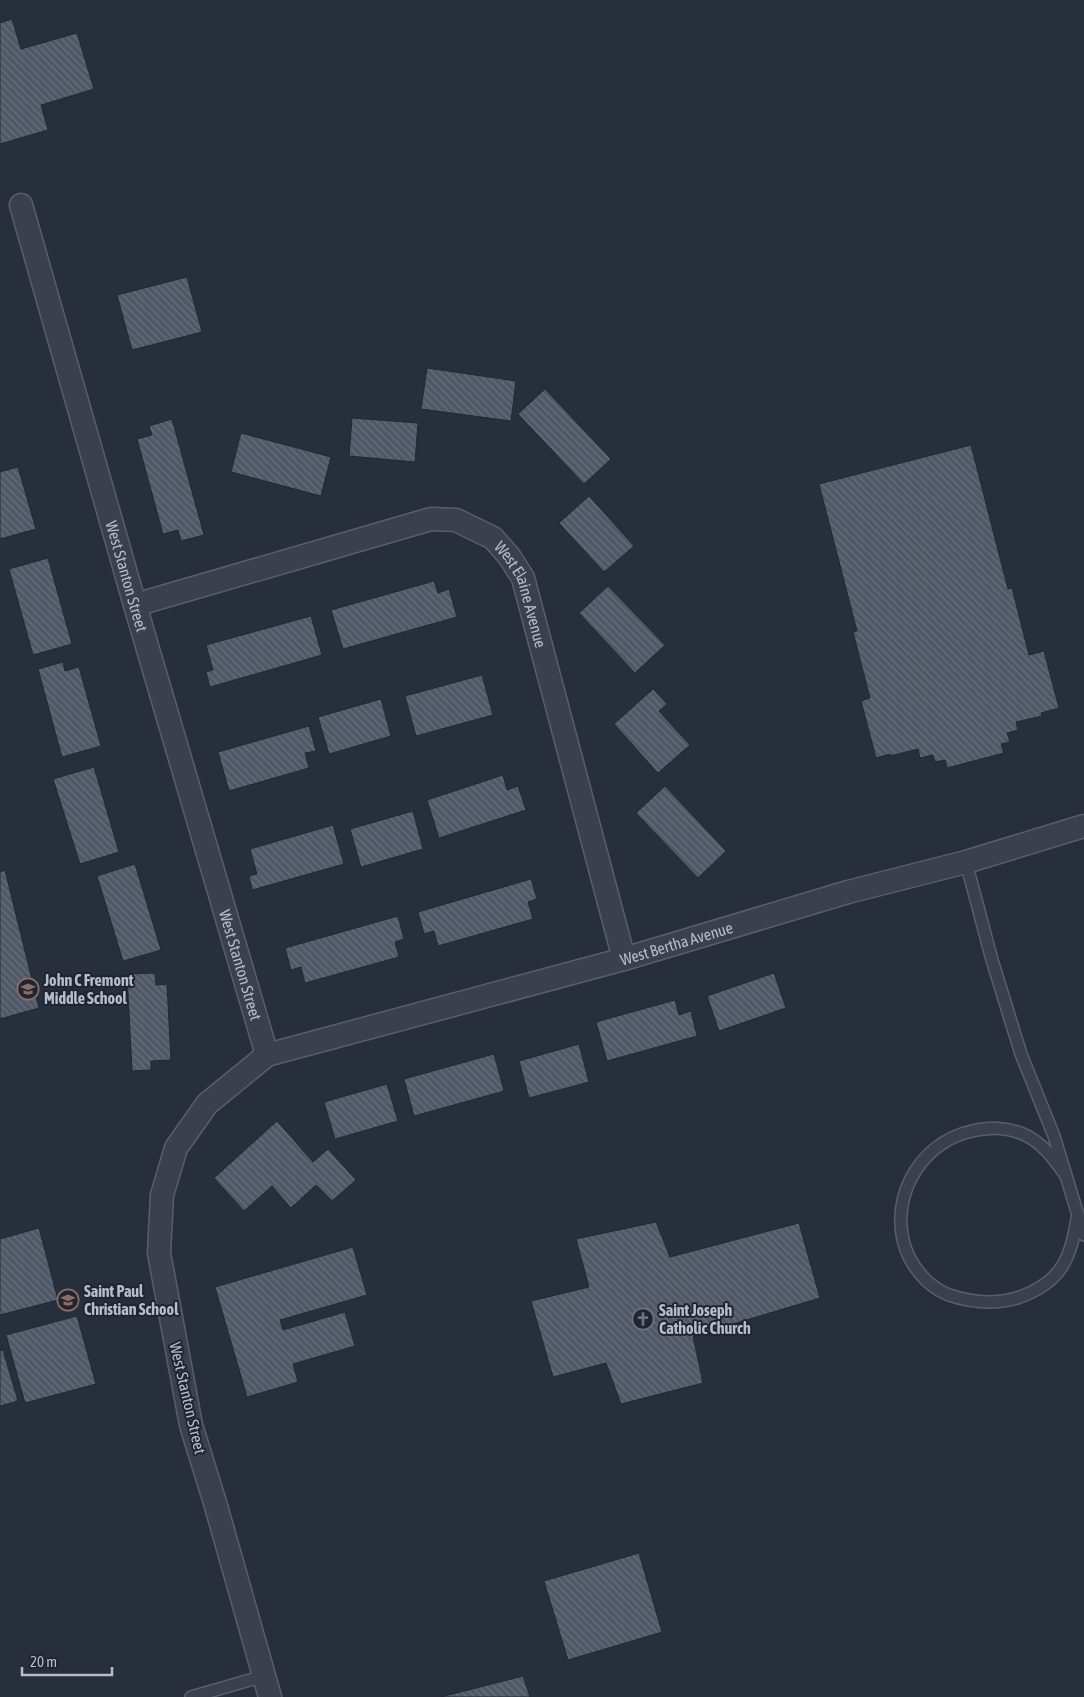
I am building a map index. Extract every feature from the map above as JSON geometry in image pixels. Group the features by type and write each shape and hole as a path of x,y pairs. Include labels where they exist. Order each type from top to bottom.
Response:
{"street":[{"name":"West Stanton Street","path":"22,205 135,605 267,1055 207,1104 176,1148 162,1194 159,1253 191,1425 267,1687"},
{"name":"West Elaine Avenue","path":"135,605 431,519 456,520 493,538 509,556 523,578 624,959"},
{"name":"West Bertha Avenue","path":"267,1055 624,959 848,892 966,862 1084,826"}],"lane":[{"path":"966,862 992,960 1021,1054 1054,1136 1084,1235"},
{"path":"1066,1176 1042,1147 1025,1135 1006,1128 990,1127 967,1132 948,1139 932,1150 916,1168 906,1186 900,1231 904,1244 915,1269 930,1285 944,1293 961,1299 980,1302 999,1301 1018,1297 1036,1290 1054,1277 1066,1261 1073,1243 1078,1213"},
{"path":"191,1697 267,1687"}],"building":[{"path":"12,19 21,49 77,33 94,89 41,105 48,130 0,144 0,23"},
{"path":"187,277 202,332 132,350 117,295"},
{"path":"427,368 516,381 511,421 421,409"},
{"path":"545,389 611,459 584,484 518,414"},
{"path":"352,418 418,423 415,462 349,456"},
{"path":"172,419 204,535 181,541 178,530 163,534 137,439 152,435 149,426"},
{"path":"241,433 331,457 321,496 231,472"},
{"path":"971,445 1008,589 1012,588 1029,655 1044,651 1059,708 1041,713 1042,716 1016,722 1018,730 1007,733 1010,742 1001,744 1004,753 947,768 945,760 935,762 933,755 920,758 918,749 876,758 861,701 870,698 853,632 857,631 819,484"},
{"path":"18,467 36,529 0,539 0,472"},
{"path":"589,496 634,546 604,572 559,523"},
{"path":"48,558 72,644 33,655 9,569"},
{"path":"434,581 438,593 449,589 457,617 343,649 331,610"},
{"path":"608,586 665,645 635,673 579,613"},
{"path":"311,616 322,655 210,687 206,672 213,670 206,645"},
{"path":"63,662 65,671 79,667 101,746 62,757 38,669"},
{"path":"482,675 493,715 416,736 405,696"},
{"path":"653,689 667,704 659,711 690,745 658,773 614,724"},
{"path":"381,699 391,736 329,754 318,717"},
{"path":"309,726 316,751 305,753 309,768 229,791 218,752"},
{"path":"94,767 119,852 80,864 53,779"},
{"path":"503,775 507,790 518,786 526,810 439,838 427,800"},
{"path":"665,786 726,851 698,878 636,813"},
{"path":"413,811 423,849 361,867 350,829"},
{"path":"333,825 344,864 252,890 249,876 257,874 250,849"},
{"path":"135,864 161,950 123,961 97,876"},
{"path":"5,870 39,1008 0,1019 0,872"},
{"path":"531,879 537,899 528,902 533,919 438,946 434,931 424,934 418,912"},
{"path":"398,916 404,939 395,942 399,957 305,983 301,967 291,970 285,948"},
{"path":"155,973 156,985 167,984 171,1060 151,1061 151,1070 132,1071 127,974"},
{"path":"774,973 786,1008 719,1031 707,996"},
{"path":"675,1000 679,1015 691,1011 697,1036 607,1061 596,1022"},
{"path":"579,1044 589,1082 529,1098 519,1061"},
{"path":"494,1054 504,1091 414,1116 404,1079"},
{"path":"387,1084 398,1121 335,1139 324,1102"},
{"path":"277,1121 313,1162 328,1149 356,1180 332,1201 316,1185 291,1208 272,1186 244,1211 214,1178"},
{"name":"Saint Joseph Catholic Church","path":"656,1222 670,1257 799,1223 820,1298 693,1336 703,1383 621,1404 606,1363 553,1377 531,1301 589,1287 576,1239"},
{"path":"39,1228 58,1300 0,1315 0,1239"},
{"path":"353,1247 367,1295 280,1320 283,1330 345,1312 355,1346 293,1364 298,1382 247,1397 215,1287"},
{"path":"77,1316 96,1384 25,1403 6,1335"},
{"path":"3,1350 18,1401 0,1406 0,1351"},
{"path":"639,1553 662,1632 568,1660 544,1581"},
{"path":"523,1676 530,1697 441,1697"}],"place":[{"name":"John C Fremont Middle School","path":"28,989"},
{"name":"Saint Paul Christian School","path":"68,1300"},
{"name":"Saint Joseph Catholic Church","path":"643,1319"}]}
